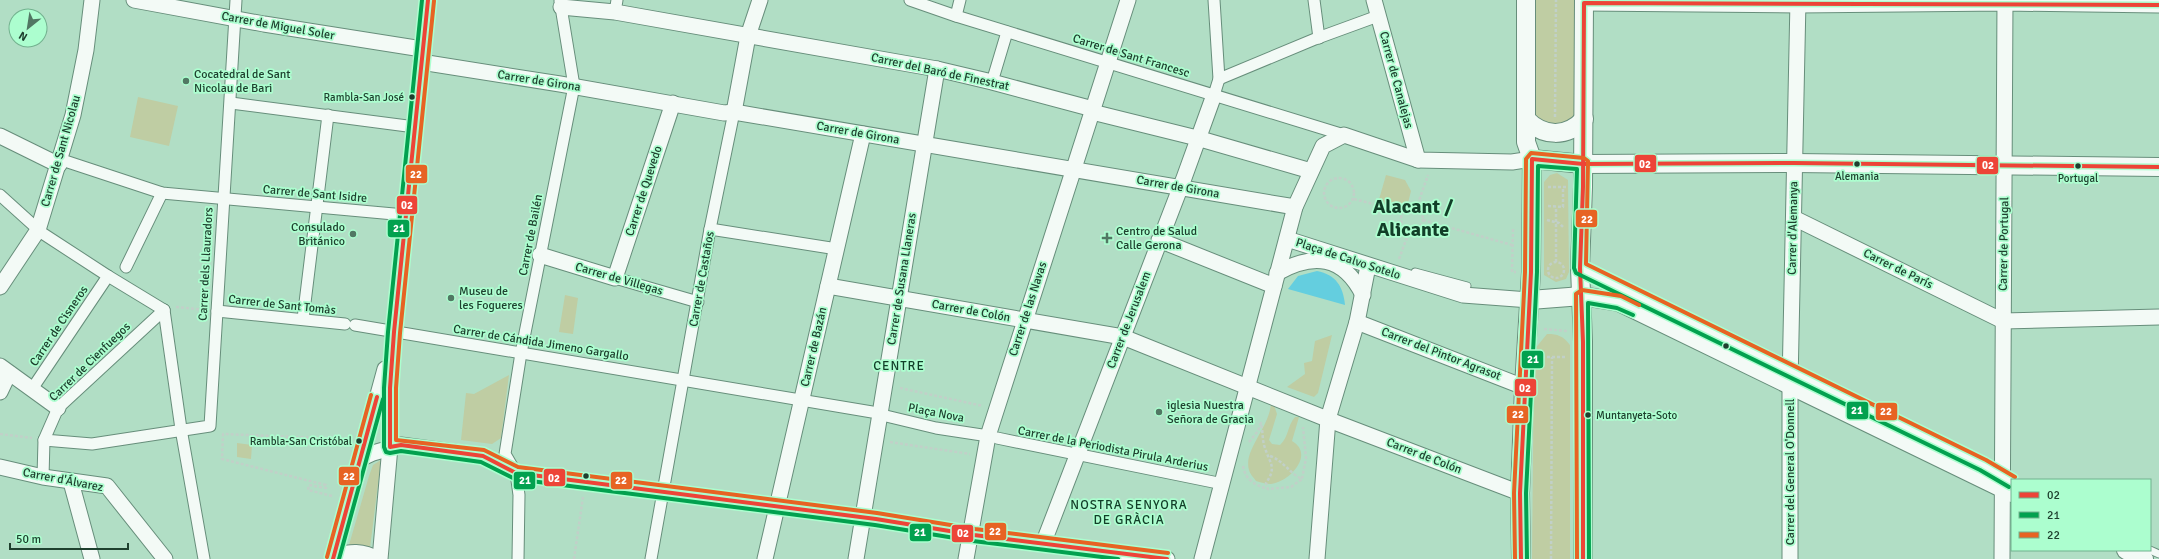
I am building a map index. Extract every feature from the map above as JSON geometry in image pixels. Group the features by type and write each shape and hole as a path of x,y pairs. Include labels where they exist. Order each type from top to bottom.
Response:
{"street":[{"name":"Carrer de Sant Nicolau","path":"0,287 38,230 59,165 73,115 86,50 92,0"},
{"name":"Carrer de Miguel Soler","path":"134,0 235,18 422,56"},
{"name":"Carrer dels Llauradors","path":"181,429 210,426 223,198 231,103 236,0"},
{"path":"333,557 356,551 365,552 379,559 390,447 390,388 405,216 428,0"},
{"name":"Carrer de Castaños","path":"651,559 710,229 748,36 760,0"},
{"name":"Carrer de Sant Francesc","path":"910,0 1007,32 1344,135"},
{"path":"956,16 960,0"},
{"name":"Carrer de las Navas","path":"966,559 988,436 1128,0"},
{"path":"1214,0 1219,79 1214,95"},
{"path":"1314,0 1319,38"},
{"name":"Carrer de Canalejas","path":"1374,0 1418,160"},
{"path":"1521,559 1520,493 1524,386 1540,160 1526,142 1526,0"},
{"path":"1583,559 1573,266 1583,164 1584,1 1798,3 2005,2 2159,5"},
{"name":"Carrer de Portugal","path":"2002,559 2008,485 2003,321 2006,166 2005,2"},
{"name":"Carrer del Baró de Finestrat","path":"561,3 616,6 748,36 937,69 1093,109 1096,113 1197,138 1311,171"},
{"name":"Carrer de Bailén","path":"516,474 505,454 540,255 574,86 561,3"},
{"name":"Carrer d'Alemanya","path":"1790,378 1798,3"},
{"path":"1219,79 1319,38 1378,16"},
{"path":"992,82 1007,32"},
{"name":"Carrer de Girona","path":"422,56 574,86 724,113 734,112 1295,207"},
{"name":"Carrer de Susana Llaneras","path":"856,559 937,69"},
{"name":"Carrer de Jerusalem","path":"1043,544 1180,188 1197,138 1214,95"},
{"path":"231,103 415,127"},
{"name":"Carrer de Quevedo","path":"615,278 673,103"},
{"path":"303,320 318,207 328,115"},
{"path":"1526,119 1539,130 1555,134 1567,132 1577,127 1584,119"},
{"name":"Carrer de Bazán","path":"765,559 863,134"},
{"path":"1344,135 1418,160 1512,162 1540,160 1583,164 1794,163 2159,167"},
{"name":"Plaça de Calvo Sotelo","path":"1344,135 1322,146 1295,207 1287,239 1463,295 1530,300 1574,296 1618,302 1790,378 2008,485"},
{"path":"0,136 59,165"},
{"name":"Carrer de Sant Isidre","path":"59,165 64,162 162,193 405,216"},
{"path":"126,267 162,193"},
{"path":"0,196 38,230 108,276 164,310 181,429 204,559"},
{"name":"Carrer de París","path":"1794,218 2003,321"},
{"path":"710,229 837,249"},
{"path":"1202,559 1287,239"},
{"path":"1159,240 1275,280"},
{"name":"Carrer de Villegas","path":"540,255 698,302"},
{"path":"1275,280 1303,261 1318,260 1331,262 1344,269 1355,280 1363,294"},
{"path":"1317,559 1320,502 1328,419 1357,322 1368,266"},
{"name":"Carrer de Cisneros","path":"32,389 108,276"},
{"name":"Carrer de Colón","path":"828,286 1123,337 1328,419 1520,493"},
{"name":"Carrer de Cienfuegos","path":"44,440 58,408 164,310"},
{"name":"Carrer de Sant Tomàs","path":"217,311 350,324 395,333"},
{"path":"2003,321 2159,317"},
{"name":"Carrer del Pintor Agrasot","path":"1357,322 1524,386"},
{"path":"333,557 395,333"},
{"name":"Carrer de Cándida Jimeno Gargallo","path":"395,333 684,379 872,412"},
{"path":"0,392 5,369 58,408"},
{"name":"Carrer del General O'Donnell","path":"1790,378 1790,559"},
{"name":"Plaça Nova","path":"886,416 936,428 982,435"},
{"path":"43,477 44,440 92,444 181,429"},
{"name":"Carrer de la Periodista Pirula Arderius","path":"997,438 1223,484"},
{"path":"360,459 390,447 401,445 483,456 516,474 863,518 1043,544 1167,559"},
{"name":"Carrer d'Álvarez","path":"0,467 43,477 106,486 166,559"},
{"path":"516,474 519,495 518,559"},
{"path":"71,482 92,559"},
{"path":"2128,551 2144,559"}],"lane":[{"path":"1573,266 1790,378"},
{"path":"1393,273 1413,272 1467,286"}],"path":[{"path":"1555,134 1556,0"},
{"path":"1540,160 1547,192 1548,187 1563,187 1563,207 1548,206 1548,200"},
{"path":"1416,209 1428,174"},
{"path":"1343,178 1354,188 1354,198 1348,206 1338,209 1326,201 1324,191 1326,186 1333,179 1343,178"},
{"path":"1354,198 1404,212"},
{"path":"1546,205 1546,220 1556,223 1566,229"},
{"path":"1556,206 1556,262"},
{"path":"1409,208 1416,209 1421,213 1423,220 1420,226 1410,229 1402,223 1404,212 1409,208"},
{"path":"1423,220 1512,245"},
{"path":"1393,273 1410,229"},
{"path":"1556,262 1564,269 1563,273 1557,277 1550,275 1548,272 1551,263 1556,262"},
{"path":"1573,266 1574,296"},
{"path":"164,310 174,307 217,311"},
{"path":"1564,324 1564,329"},
{"path":"1540,332 1544,329 1564,329 1571,334"},
{"path":"1540,356 1570,357"},
{"path":"1551,559 1552,357"},
{"name":"Plaça Nova","path":"898,388 989,407"},
{"path":"1248,448 1249,442 1258,431 1261,423 1265,448 1270,456 1272,474 1266,483 1268,489"},
{"path":"1245,461 1243,467 1247,478 1254,484 1268,489 1291,487 1302,479 1306,458 1303,427"},
{"path":"0,434 44,440"},
{"path":"332,496 308,490 309,485 326,488 326,485 222,459 223,434 343,439"},
{"path":"882,441 976,455"},
{"path":"1270,456 1284,464 1292,474 1302,479"},
{"path":"574,559 583,497"}],"green space":[{"path":"1535,0 1575,0 1575,119 1561,129 1535,118"},
{"path":"138,97 178,106 169,146 130,137"},
{"path":"1557,173 1568,180 1569,272 1566,279 1556,282 1544,275 1544,182 1550,175"},
{"path":"1386,175 1405,180 1411,191 1408,203 1400,209 1378,203"},
{"path":"565,295 578,298 573,334 559,332"},
{"path":"1547,334 1560,336 1570,345 1570,559 1532,559 1534,350"},
{"path":"1332,335 1318,393 1314,397 1287,387 1305,374 1304,363 1312,361 1315,341"},
{"path":"509,375 501,438 492,444 461,440 466,393 474,394"},
{"path":"1271,403 1274,405 1277,414 1269,440 1272,444 1280,445 1285,439 1292,420 1295,417 1299,417 1292,441 1298,446 1301,453 1297,467 1292,473 1286,478 1271,484 1256,481 1251,474 1248,462 1253,446 1270,412"},
{"path":"237,443 252,445 251,459 237,457"},
{"path":"381,460 370,548 349,545 373,465"}],"water":[{"path":"1317,271 1329,275 1337,282 1342,292 1345,305 1288,289 1298,276"}],"transit line":[{"name":"21","path":"422,0 388,332 384,388 384,447 386,452 390,453 401,451 481,462 515,479 875,525 973,541 1118,559"},
{"name":"02","path":"428,0 394,332 390,388 390,447 401,445 483,456 516,473 876,519 974,535 1167,559"},
{"name":"22","path":"434,1 400,333 396,388 396,440 484,450 518,467 877,513 975,529 1168,553"},
{"name":"02","path":"1583,559 1583,342 1580,268 1583,187 1584,3 2159,5"},
{"name":"22","path":"1515,559 1514,493 1525,272 1526,159 1531,153 1584,158 1588,161 1586,264 1986,460 2015,477"},
{"name":"02","path":"1521,559 1520,493 1531,272 1532,159 1583,164 1794,163 2159,167"},
{"name":"21","path":"1527,559 1526,493 1537,272 1538,166 1577,169 1574,268 1576,273 1980,470 2009,487"},
{"name":"22","path":"1577,559 1576,294 1582,290 1621,296 1639,305"},
{"name":"21","path":"1589,559 1588,303 1617,308 1633,315"},
{"name":"22","path":"327,557 371,395"},
{"name":"02","path":"333,559 377,397"},
{"name":"21","path":"339,559 383,399"}],"place":[{"name":"Cocatedral de Sant Nicolau de Bari","path":"186,81"},
{"name":"Rambla-San José","path":"412,97"},
{"name":"Alemania","path":"1857,164"},
{"name":"Portugal","path":"2078,166"},
{"name":"Consulado Británico","path":"353,234"},
{"name":"Centro de Salud Calle Gerona","path":"1107,238"},
{"name":"Museu de les Fogueres","path":"451,298"},
{"name":"iglesia Nuestra Señora de Gracia","path":"1159,412"},
{"name":"Muntanyeta-Soto","path":"1588,415"},
{"name":"Rambla-San Cristóbal","path":"359,441"}],"district":[{"name":"Alacant / Alicante","path":"1413,218"},
{"name":"CENTRE","path":"899,366"},
{"name":"NOSTRA SENYORA DE GRÀCIA","path":"1129,512"}]}
